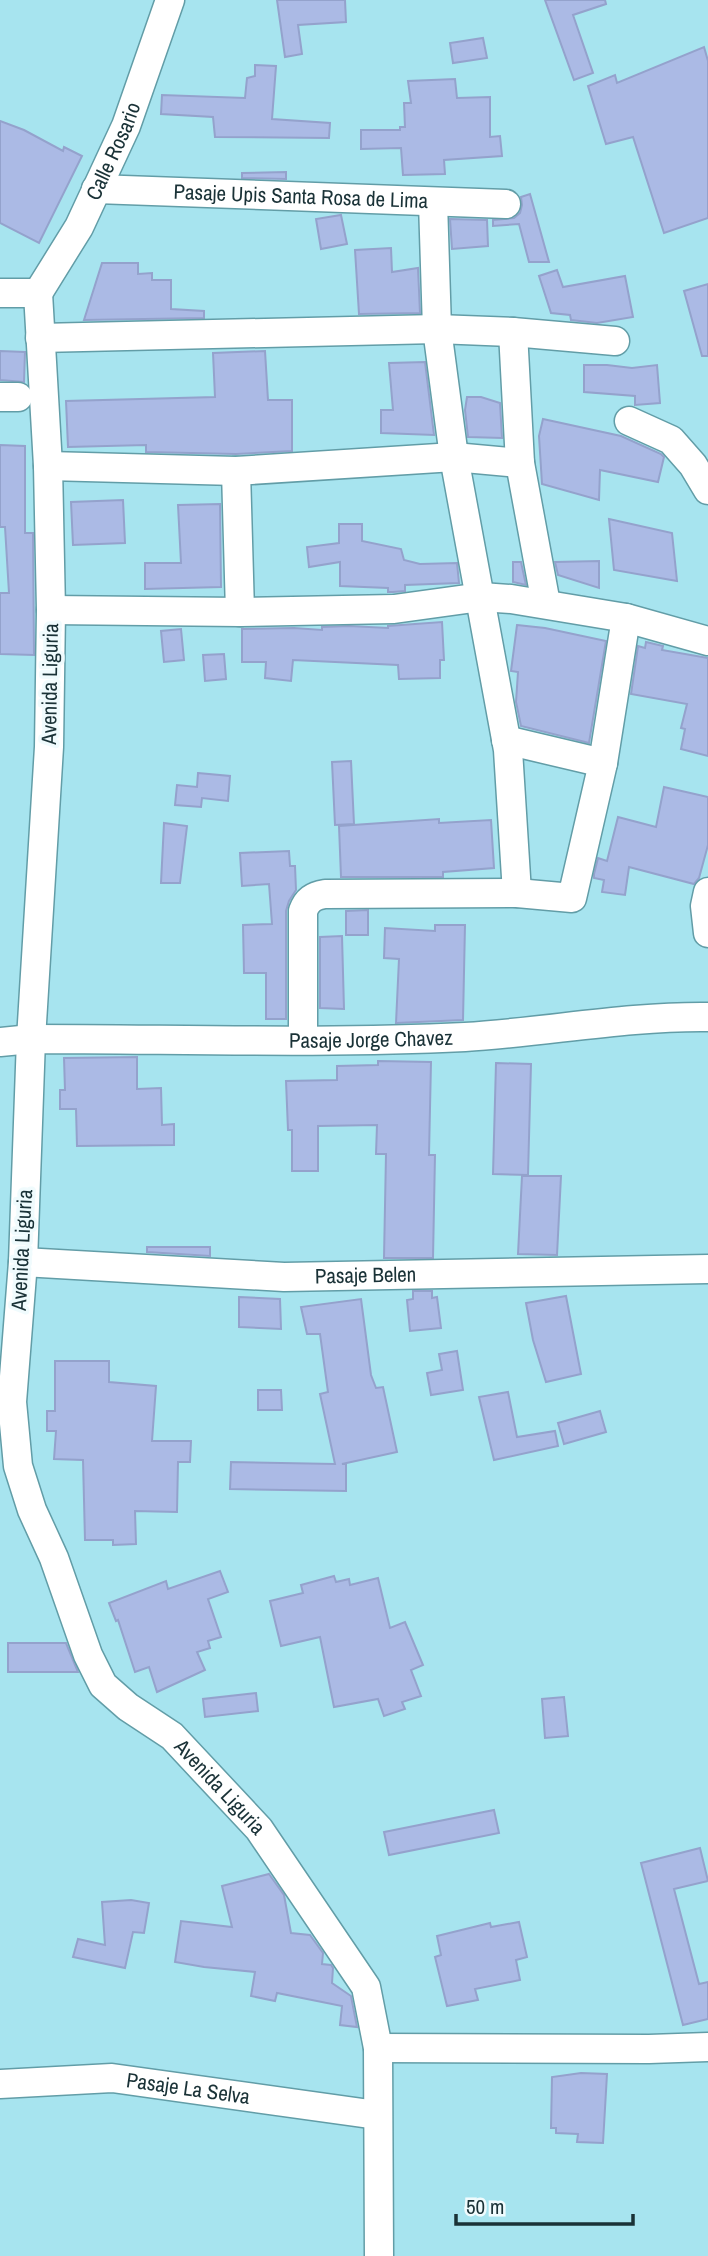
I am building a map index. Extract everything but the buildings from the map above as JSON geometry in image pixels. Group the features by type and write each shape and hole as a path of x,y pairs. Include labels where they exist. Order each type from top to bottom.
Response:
{"street":[{"name":"Calle Rosario","path":"38,293 79,227 126,126 170,0"},
{"name":"Pasaje Upis Santa Rosa de Lima","path":"96,189 506,204"},
{"path":"433,202 437,329 454,457 506,740 517,892"},
{"path":"0,293 38,293"},
{"name":"Avenida Liguria","path":"38,293 48,466 51,610 49,747 31,1039 23,1262 12,1402 18,1466 32,1510 54,1558 88,1655 103,1685 128,1707 172,1736 259,1829 366,1987 378,2048 379,2256"},
{"path":"40,338 437,329 513,332 615,341"},
{"path":"513,332 520,463 546,604"},
{"path":"629,421 671,440 693,465 708,490"},
{"path":"48,466 236,471 454,457 520,463"},
{"path":"236,471 240,612"},
{"path":"51,610 240,612 394,609 481,597 546,604 626,618 708,641"},
{"path":"303,1040 303,911 307,901 315,896 517,892 572,898 603,764 626,618"},
{"path":"506,740 603,764"},
{"name":"Pasaje Jorge Chavez","path":"0,1042 31,1039 303,1040 467,1037 663,1016 708,1017"},
{"name":"Pasaje Belen","path":"23,1262 284,1277 708,1269"},
{"path":"378,2048 708,2047"},
{"name":"Pasaje La Selva","path":"0,2084 112,2078 377,2115"}]}
